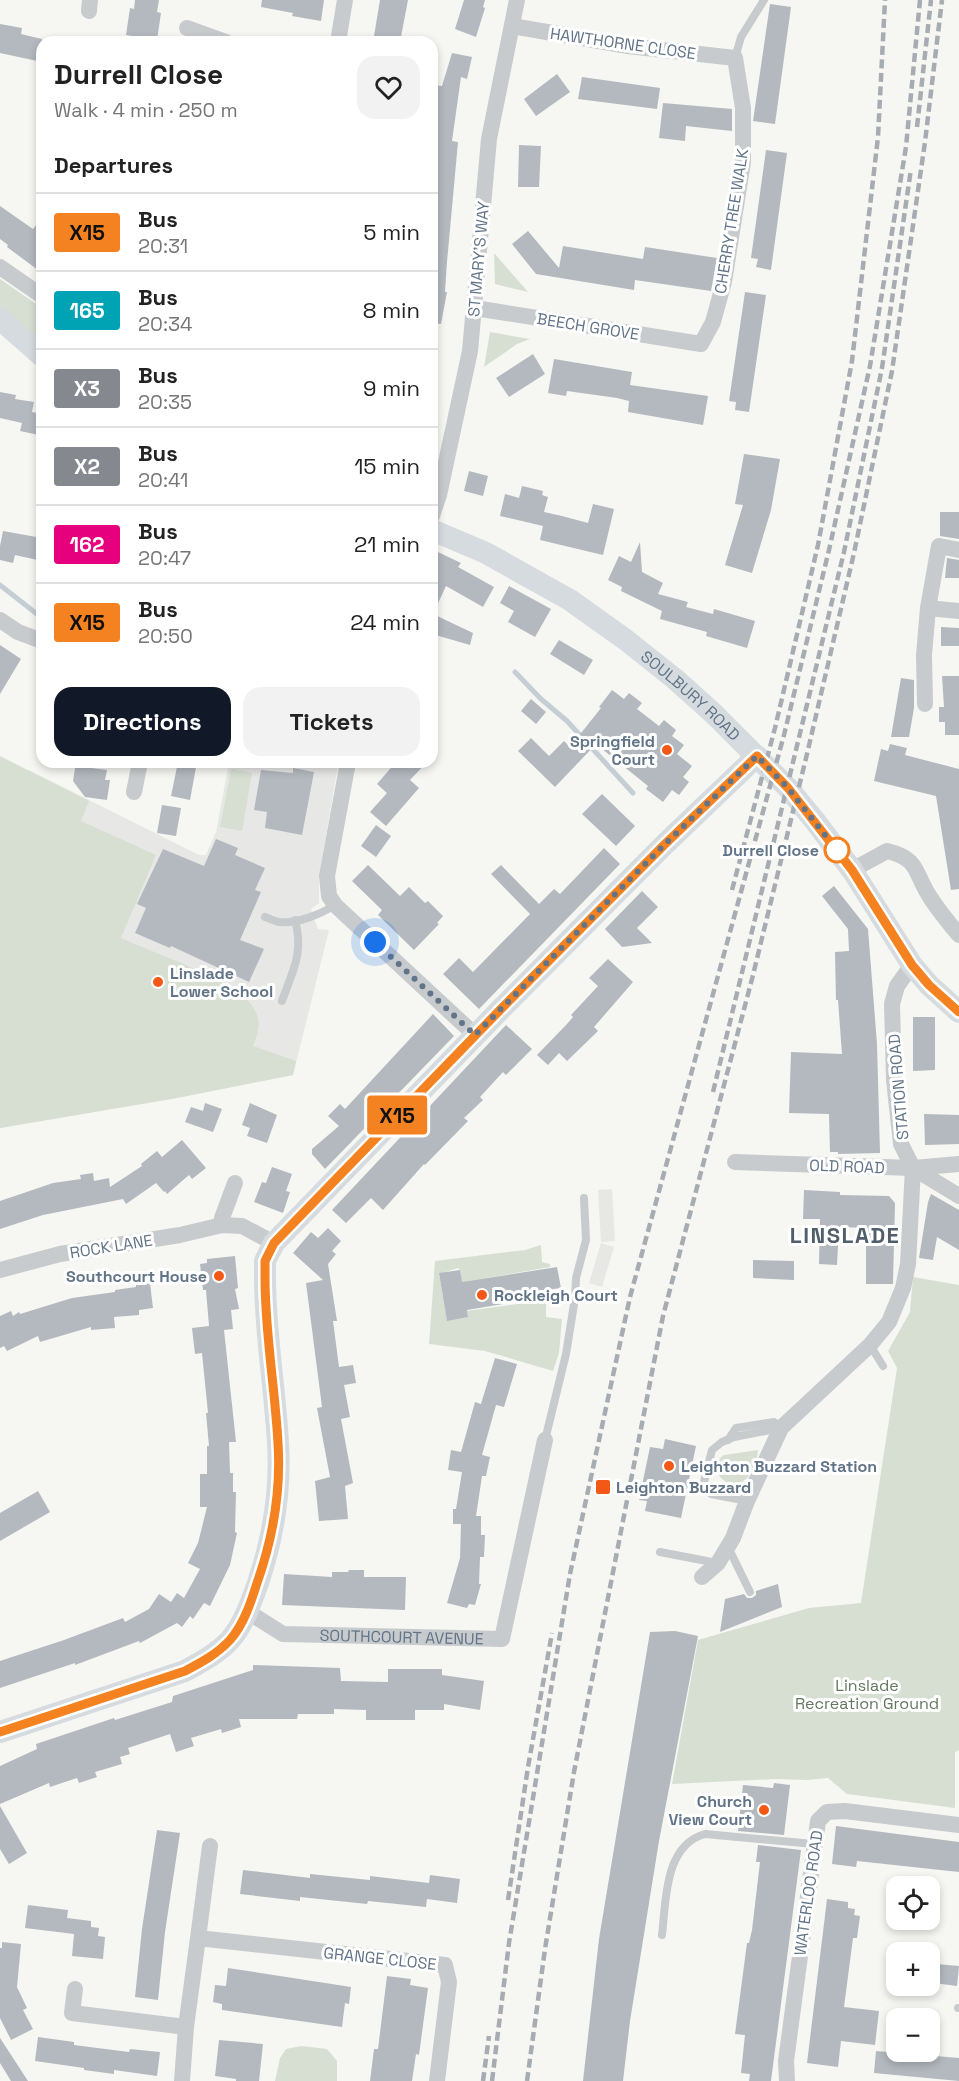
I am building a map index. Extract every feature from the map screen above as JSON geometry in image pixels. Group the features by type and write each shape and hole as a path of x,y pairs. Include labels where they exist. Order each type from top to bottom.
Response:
{"street":[{"path":"339,36 345,0"},
{"name":"ST MARY'S WAY","path":"438,486 464,381 475,308 489,139 517,0"},
{"name":"HAWTHORNE CLOSE","path":"512,26 628,46 735,58"},
{"path":"187,28 209,36"},
{"name":"CHERRY TREE WALK","path":"701,344 713,322 724,282 743,162 743,108 735,58"},
{"path":"0,267 36,292"},
{"name":"BEECH GROVE","path":"475,308 701,344"},
{"path":"0,319 36,351"},
{"name":"SOULBURY ROAD","path":"438,533 486,553 570,600 675,679 788,788 852,870 912,965 929,985 959,1012"},
{"path":"926,704 924,655 928,608 939,546 959,549"},
{"path":"928,608 959,611"},
{"path":"0,620 18,632 36,639"},
{"path":"0,1732 185,1671 213,1656 231,1638 248,1612 273,1528 278,1444 265,1261 274,1243 753,752"},
{"path":"134,792 139,768"},
{"path":"347,768 327,876 328,896 475,1035"},
{"path":"852,870 887,851 903,855 918,871 928,896 959,935"},
{"name":"STATION ROAD","path":"781,1428 870,1345 889,1322 903,1288 908,1264 913,1168 901,1144 894,1080 892,1004 897,986 912,965"},
{"name":"OLD ROAD","path":"735,1161 913,1168 959,1164"},
{"path":"913,1168 959,1196"},
{"path":"222,1225 222,1218 236,1183"},
{"name":"ROCK LANE","path":"0,1270 60,1254 180,1235 222,1225 242,1226 274,1243"},
{"path":"702,1577 718,1563 728,1547 781,1428"},
{"name":"SOUTHCOURT AVENUE","path":"248,1612 283,1634 502,1639 545,1440"},
{"name":"WATERLOO ROAD","path":"792,2078 786,2061 818,1821 827,1812 845,1811 959,1825"},
{"path":"182,2081 186,2028 210,1846"},
{"name":"GRANGE CLOSE","path":"198,1938 445,1965 449,1982 437,2081"},
{"path":"75,1989 72,2013 186,2028"}],"lane":[{"path":"735,58 741,37 764,0"},
{"path":"265,917 280,922 295,920 325,911 335,905"},
{"path":"282,1001 300,950 295,920"},
{"name":"SOUTHCOURT AVENUE","path":"545,1440 566,1354 576,1278 586,1240 584,1198"},
{"path":"870,1345 883,1366"},
{"path":"747,1501 711,1494 705,1489 704,1482 712,1450 728,1440 736,1428 774,1422 781,1428"},
{"path":"728,1547 750,1592"},
{"path":"660,1552 718,1563"},
{"path":"662,1935 671,1873 679,1853 691,1840 705,1834 814,1844"}],"shaded area":[{"name":"Linslade Lower School","path":"228,768 337,768 319,877 319,903 311,909 318,929 329,930 293,1075 177,1098 0,1128 0,800 29,770 199,855 206,855 216,832"},
{"path":"612,1189 615,1241 601,1242 598,1190"},
{"path":"601,1243 614,1247 602,1287 589,1283"}],"green space":[{"path":"494,253 528,292 495,284"},
{"path":"0,279 36,304 36,341 0,312"},
{"path":"490,332 530,339 517,344 484,367"},
{"name":"Linslade Lower School","path":"0,756 89,801 81,821 156,855 121,938 215,979 247,999 255,1010 259,1024 253,1046 296,1061 293,1075 177,1098 0,1128"},
{"path":"231,769 252,773 242,831 220,827"},
{"path":"541,1245 542,1262 550,1264 550,1267 462,1284 458,1268 439,1274 447,1320 468,1317 467,1311 546,1300 546,1317 562,1319 559,1353 553,1371 485,1351 429,1344 435,1261 525,1250"},
{"name":"Linslade Recreation Ground","path":"913,1277 959,1285 959,1750 955,1752 955,1808 847,1794 828,1778 672,1784 698,1640 809,1608 861,1603 897,1368 888,1351 910,1312"},
{"path":"758,1450 753,1468 747,1478 739,1483 731,1484 719,1475 718,1461 724,1455"},
{"path":"301,2046 327,2049 337,2061 337,2081 275,2081 280,2058 286,2049"}],"building":[{"path":"135,0 159,0 157,12 161,13 158,36 126,35 130,8 134,9"},
{"path":"262,0 324,0 321,21 261,7"},
{"path":"380,0 408,0 401,36 374,36"},
{"path":"464,0 485,0 483,7 485,8 476,37 455,29"},
{"path":"770,4 791,7 775,124 753,121"},
{"path":"0,24 22,28 21,34 36,38 36,61 0,53"},
{"path":"452,53 472,57 467,79 461,77 452,141 458,142 447,262 445,292 447,292 441,324 438,324 438,86 442,86"},
{"path":"557,74 570,92 536,116 524,99"},
{"path":"582,77 660,88 657,109 578,99"},
{"path":"663,103 732,109 732,131 686,126 685,141 659,138"},
{"path":"519,145 541,146 539,187 518,187"},
{"path":"766,150 787,153 771,270 756,267 758,259 751,258"},
{"path":"0,206 33,229 36,225 36,269 7,247 8,245 0,239"},
{"path":"528,231 559,268 563,246 643,259 645,247 717,258 711,291 635,280 634,290 536,274 512,244"},
{"path":"745,292 766,295 749,412 735,410 736,402 729,401"},
{"path":"533,354 545,374 509,397 496,378"},
{"path":"554,359 632,372 630,385 708,396 703,425 628,412 629,401 617,398 567,391 566,396 548,393"},
{"path":"0,392 16,395 15,399 34,402 32,412 36,413 36,434 20,431 22,423 0,418"},
{"path":"744,454 780,459 771,510 752,573 725,565 743,505 735,504"},
{"path":"469,471 488,476 483,496 464,491"},
{"path":"522,486 543,491 542,495 548,497 544,512 588,523 593,504 614,509 603,555 540,540 543,526 500,516 505,494 519,498"},
{"path":"940,512 959,512 959,539 940,536"},
{"path":"3,531 36,537 36,560 15,555 13,563 0,560"},
{"path":"640,542 642,572 663,583 658,594 688,602 686,607 713,614 714,609 755,621 747,648 706,636 707,632 660,619 662,611 621,591 622,587 608,580 619,556 631,562"},
{"path":"438,552 461,563 458,567 494,587 483,607 446,586 438,603"},
{"path":"947,558 959,560 959,578 945,578"},
{"path":"509,586 551,609 535,637 508,622 514,611 500,603"},
{"path":"438,616 473,633 470,645 438,636"},
{"path":"941,627 959,628 959,646 941,646"},
{"path":"559,640 593,660 584,675 550,654"},
{"path":"0,645 21,659 0,694"},
{"path":"942,676 959,676 959,735 945,735 945,722 939,722 939,707 944,707"},
{"path":"901,678 914,680 914,708 909,737 891,737"},
{"path":"612,690 624,699 629,693 642,703 637,709 659,726 664,720 676,730 672,736 684,745 677,754 692,766 683,777 689,782 679,795 672,790 663,802 646,789 648,786 596,744 555,787 518,751 531,738 549,756 564,741 570,747 601,708 599,707"},
{"path":"531,699 546,712 536,724 521,711"},
{"path":"890,744 907,748 905,755 959,769 959,889 951,890 936,796 874,781 881,749 888,751"},
{"path":"75,768 107,770 105,780 110,780 107,800 85,797 73,781"},
{"path":"177,768 196,768 190,800 171,796"},
{"path":"293,768 314,772 302,835 265,828 267,812 254,810 261,770 293,773"},
{"path":"391,768 421,768 410,780 419,788 386,826 370,812 387,793 377,784"},
{"path":"602,794 635,826 616,846 582,814"},
{"path":"162,805 181,808 176,836 157,833"},
{"path":"376,825 391,836 376,857 361,846"},
{"path":"216,839 238,848 235,855 265,868 255,890 261,892 240,940 264,949 249,982 171,946 170,948 135,933 146,908 137,904 163,849 204,866"},
{"path":"604,848 620,864 479,1009 443,974 459,958 473,972 530,914 491,874 501,865 539,904 554,889 560,894"},
{"path":"368,865 400,896 409,887 443,916 437,923 439,924 414,950 378,915 382,910 352,881"},
{"path":"834,886 868,929 877,1044 880,1153 838,1154 838,1152 830,1152 829,1114 789,1113 791,1052 842,1054 838,1000 836,1000 835,952 849,951 848,929 822,896"},
{"path":"642,891 658,907 637,928 652,943 622,947 605,929"},
{"path":"608,959 633,982 594,1027 598,1031 567,1061 559,1053 548,1065 537,1055 567,1024 573,1017 571,1015 598,986 589,978"},
{"path":"433,1014 454,1036 325,1169 312,1154 312,1149 339,1126 328,1116 340,1104 345,1109"},
{"path":"913,1017 935,1017 935,1070 913,1071"},
{"path":"506,1025 532,1049 506,1075 503,1072 480,1097 483,1100 464,1118 468,1121 424,1164 383,1210 371,1198 346,1223 332,1210"},
{"path":"205,1103 222,1109 213,1132 185,1122 191,1107 203,1111"},
{"path":"250,1103 277,1115 267,1143 247,1136 250,1128 242,1125"},
{"path":"924,1114 959,1115 959,1144 925,1145"},
{"path":"182,1140 206,1168 192,1179 189,1175 167,1194 156,1183 126,1204 123,1199 43,1215 0,1229 0,1201 53,1183 81,1179 80,1175 93,1173 94,1181 109,1178 110,1187 142,1166 141,1164 157,1151 162,1157"},
{"path":"272,1167 292,1174 286,1191 290,1192 283,1213 254,1202 262,1182 266,1183"},
{"path":"804,1190 840,1192 840,1195 889,1196 895,1203 893,1284 866,1284 866,1228 839,1227 837,1265 819,1264 820,1219 803,1219"},
{"path":"931,1194 959,1210 959,1250 937,1237 933,1260 919,1258"},
{"path":"328,1228 341,1241 332,1251 336,1254 328,1264 337,1321 333,1321 339,1367 353,1365 356,1383 344,1385 350,1417 341,1419 353,1483 345,1486 348,1519 319,1521 315,1481 330,1477 317,1408 322,1407 306,1283 323,1280 293,1253 311,1232 318,1238"},
{"path":"235,1256 238,1288 235,1289 239,1309 231,1310 233,1329 224,1330 236,1442 229,1442 230,1473 233,1473 233,1492 236,1492 235,1532 237,1533 230,1565 210,1606 204,1603 193,1619 190,1616 182,1627 177,1623 140,1643 139,1641 75,1665 75,1663 0,1688 0,1661 123,1618 125,1622 149,1609 159,1594 171,1602 177,1593 184,1598 200,1569 188,1563 198,1543 207,1507 200,1507 200,1474 207,1474 207,1446 209,1446 206,1413 208,1413 202,1353 195,1354 192,1328 209,1326 206,1290 203,1290 200,1264 207,1263 207,1259"},
{"path":"753,1260 794,1261 794,1280 753,1278"},
{"name":"Rockleigh Court","path":"557,1267 561,1288 546,1290 548,1297 531,1299 531,1294 502,1298 503,1304 467,1310 468,1317 447,1321 439,1273 460,1270 462,1282"},
{"path":"150,1283 153,1308 139,1310 139,1315 114,1317 115,1328 91,1330 91,1327 40,1342 38,1336 7,1351 4,1346 0,1348 0,1316 11,1311 13,1316 19,1312 20,1314 72,1298 115,1292 115,1290 136,1287 136,1284"},
{"path":"495,1358 517,1364 504,1407 496,1405 482,1455 490,1457 486,1476 482,1476 476,1516 481,1516 481,1535 485,1535 484,1557 480,1557 479,1584 481,1584 475,1605 469,1604 467,1608 447,1603 460,1558 461,1524 453,1524 453,1509 456,1509 462,1472 448,1470 451,1450 461,1452 475,1402 481,1404"},
{"name":"Leighton Buzzard Station","path":"665,1439 696,1446 681,1518 645,1511 647,1501 639,1500 650,1447 663,1449"},
{"path":"38,1491 50,1512 0,1541 0,1513"},
{"path":"349,1570 364,1570 364,1577 406,1577 405,1610 282,1605 284,1574 332,1577 332,1572 348,1572"},
{"path":"778,1584 782,1607 720,1632 725,1599 744,1594 747,1598 752,1598 756,1595 756,1591"},
{"path":"675,1631 698,1636 659,1841 630,2021 623,2081 583,2081 599,1939 650,1632"},
{"path":"253,1665 340,1668 341,1681 388,1682 388,1669 442,1669 442,1675 484,1681 480,1710 444,1704 444,1710 415,1710 415,1720 366,1720 366,1710 334,1709 334,1714 298,1714 297,1719 239,1719 241,1727 222,1733 221,1729 191,1738 194,1746 176,1752 170,1734 128,1748 130,1754 120,1757 122,1764 95,1772 97,1777 79,1783 77,1778 50,1787 49,1783 0,1804 0,1766 37,1749 36,1744 114,1718 115,1720 172,1702 173,1696 253,1670"},
{"name":"Church View Court","path":"774,1783 790,1785 784,1835 738,1831 743,1785 773,1788"},
{"path":"0,1806 27,1853 9,1864 0,1849"},
{"path":"836,1826 959,1842 959,1872 857,1861 856,1867 832,1864"},
{"path":"157,1830 180,1833 165,1932 158,2000 135,1997 142,1929"},
{"path":"758,1845 801,1850 771,2081 749,2081 750,2074 741,2073 745,2035 735,2034 747,1943 749,1943 752,1930 760,1862 756,1862"},
{"path":"243,1870 310,1878 310,1874 370,1880 370,1876 429,1883 430,1875 460,1879 457,1903 427,1899 426,1907 300,1897 300,1901 240,1894"},
{"path":"827,1899 848,1902 848,1908 855,1909 854,1915 860,1916 857,1938 853,1938 844,2007 879,2011 875,2045 841,2041 838,2067 807,2063"},
{"path":"28,1905 68,1910 67,1918 91,1921 91,1927 99,1928 98,1936 105,1937 103,1959 72,1956 74,1934 25,1928"},
{"path":"2,1942 21,1944 17,1987 27,2008 23,2010 33,2029 11,2040 0,2018 0,1948 2,1948"},
{"path":"940,1964 959,1966 957,1986 940,1984"},
{"path":"228,1968 351,1987 349,2004 345,2003 342,2027 222,2010 222,2004 213,2002 215,1985 226,1986"},
{"path":"387,1976 411,1979 410,1985 428,1988 419,2055 416,2054 412,2081 370,2081 374,2049 378,2049"},
{"path":"38,2037 74,2042 74,2045 129,2052 130,2049 160,2052 157,2076 114,2070 114,2074 35,2061"},
{"path":"0,2038 28,2081 11,2081 0,2063"},
{"path":"219,2040 263,2044 259,2081 236,2081 236,2079 215,2076"},
{"path":"876,2051 886,2052 886,2062 940,2062 940,2056 959,2058 959,2081 874,2073"}],"waterway":[{"path":"0,585 36,613"},
{"path":"515,672 541,699 567,721 633,793"}],"railway":[{"path":"732,890 775,728 818,545 852,361 878,137 885,0"},
{"path":"492,2081 509,1943 570,1574 630,1297 784,735 829,550 870,366 906,147 920,0"},
{"path":"917,127 931,0"},
{"path":"527,2081 545,1949 574,1772 663,1316 752,979 807,754 854,553 892,371 925,142 942,0"},
{"path":"713,1092 844,552 882,368 911,169"},
{"path":"508,1900 528,1767 552,1633"},
{"path":"483,2081 489,2036"}],"bus line":[{"name":"X15","path":"0,1732 185,1671 213,1656 231,1638 248,1612 273,1528 278,1444 267,1319 265,1261 274,1243 437,1073 664,845 757,756 788,788 852,870 912,965 929,985 959,1012"}],"place":[{"name":"Springfield Court","path":"667,750"},
{"name":"Durrell Close","path":"837,850"},
{"name":"Linslade Lower School","path":"158,982"},
{"name":"Southcourt House","path":"219,1276"},
{"name":"Rockleigh Court","path":"482,1295"},
{"name":"Leighton Buzzard Station","path":"669,1466"},
{"name":"Leighton Buzzard","path":"603,1487"},
{"name":"Church View Court","path":"764,1810"}],"district":[{"name":"LINSLADE","path":"845,1235"}],"route":[{"path":"375,942 475,1035 664,845 757,756 788,788 840,854 837,850"}]}
